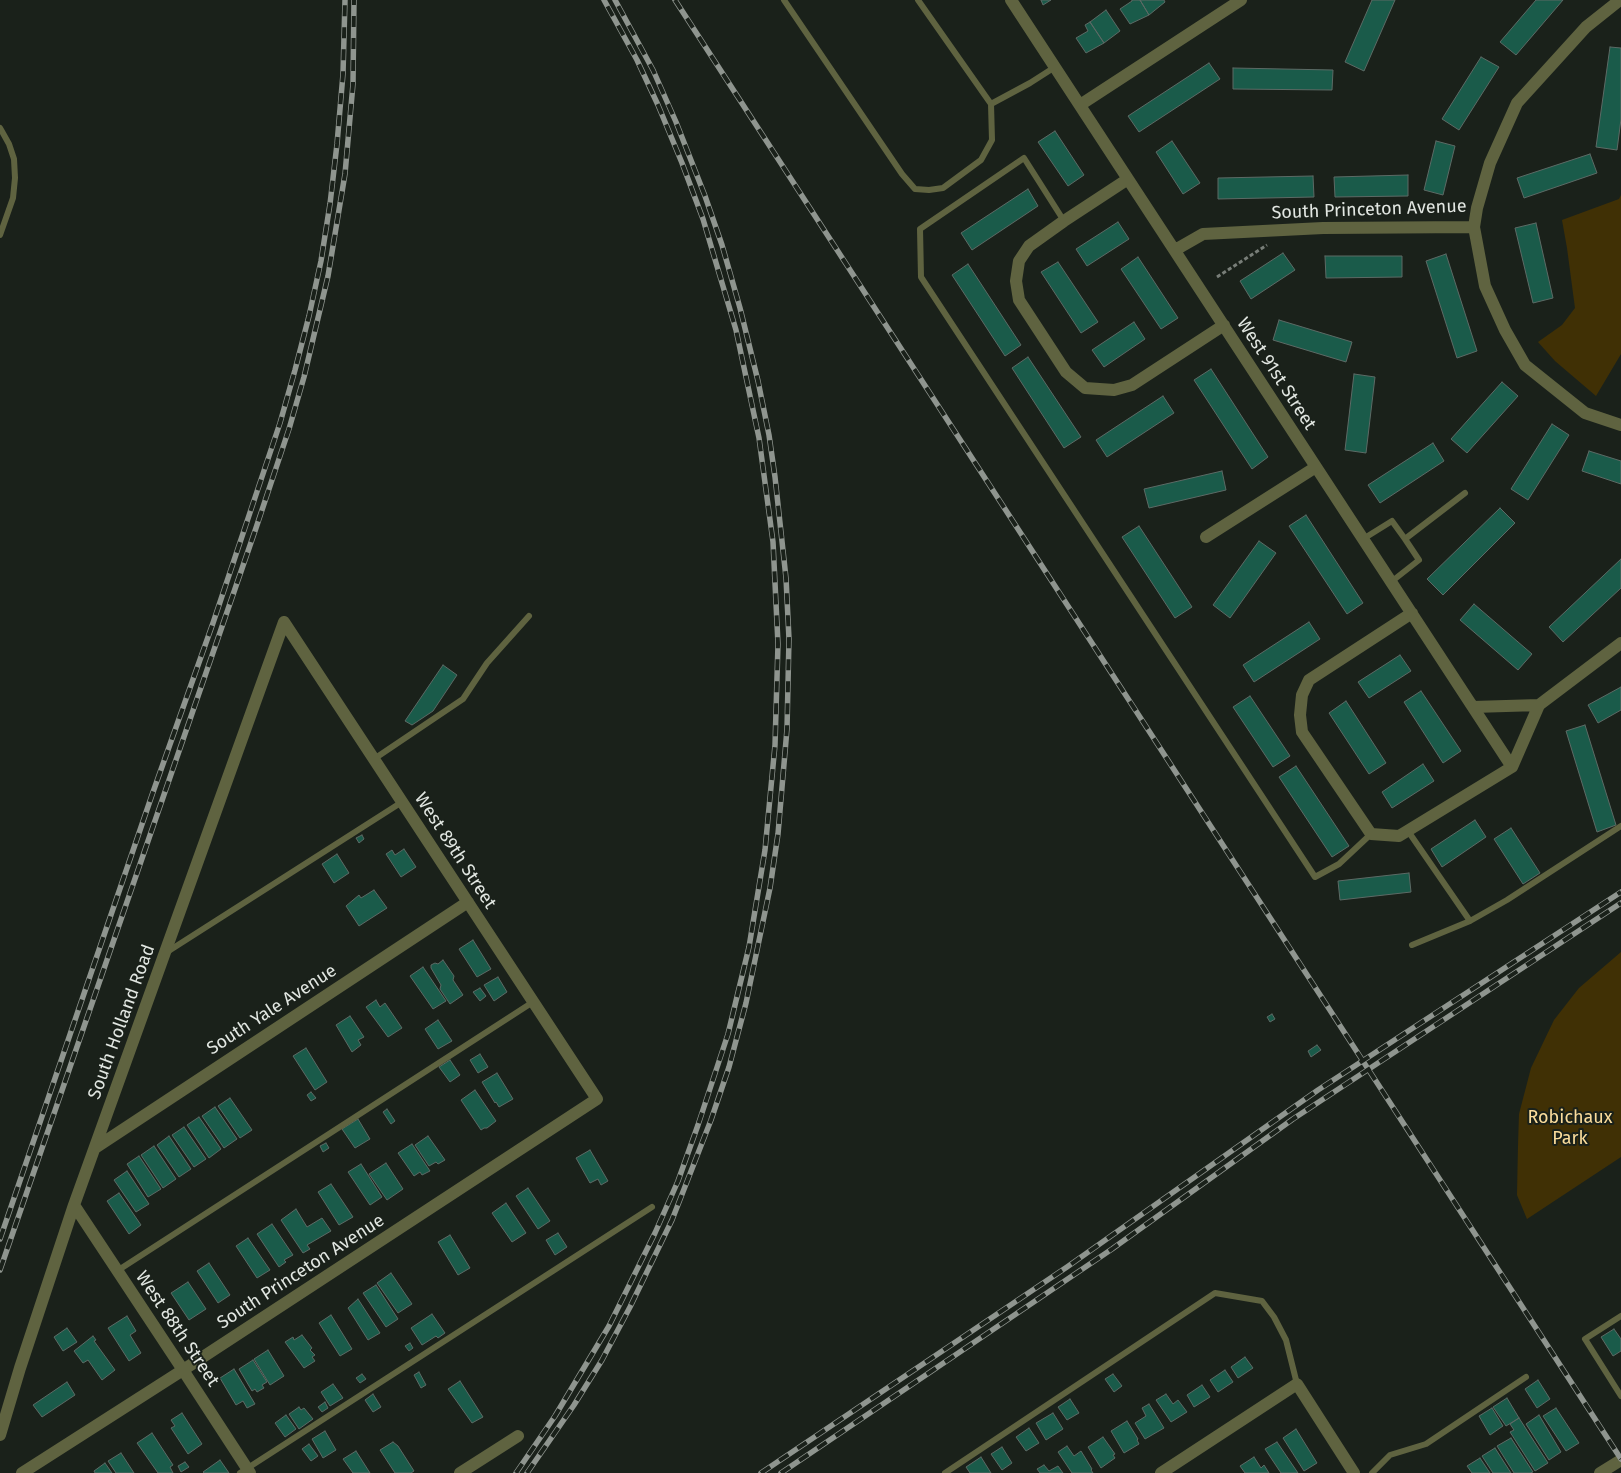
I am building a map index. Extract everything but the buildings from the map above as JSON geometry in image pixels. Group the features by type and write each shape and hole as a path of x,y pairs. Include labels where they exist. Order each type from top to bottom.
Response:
{"street":[{"name":"West 91st Street","path":"1012,0 1512,767"},
{"path":"1080,105 1241,0"},
{"name":"South Princeton Avenue","path":"1175,250 1203,234 1323,228 1474,227 1477,208 1490,163 1517,103 1586,28 1620,0"},
{"path":"1128,179 1029,246 1019,261 1016,281 1019,300 1066,372 1085,388 1114,390 1132,385 1224,325"},
{"path":"1474,227 1485,286 1504,330 1525,365 1585,413 1621,425"},
{"path":"1206,536 1316,467"},
{"path":"1412,613 1309,680 1302,695 1300,715 1302,732 1371,834 1404,834 1512,767 1539,705 1621,643"},
{"name":"West 89th Street","path":"284,622 597,1099"},
{"name":"South Holland Road","path":"0,1435 74,1205 284,622"},
{"path":"1473,707 1539,705"},
{"name":"South Yale Avenue","path":"95,1148 468,902"},
{"name":"South Princeton Avenue","path":"22,1473 597,1099"},
{"name":"West 88th Street","path":"74,1205 183,1370 246,1472"},
{"path":"1161,1473 1297,1384 1354,1473"},
{"path":"460,1473 518,1436"},
{"path":"1600,1473 1621,1460"}],"lane":[{"path":"784,0 902,174 915,189 929,190 943,188 981,160 992,140 991,104 918,0"},
{"path":"991,104 1055,67"},
{"path":"0,128 9,144 14,159 15,178 13,198 0,235"},
{"path":"1064,221 1024,158 920,229 921,277 1315,877 1339,864 1371,834"},
{"path":"1405,539 1465,492"},
{"path":"1363,539 1392,521 1419,560 1391,582"},
{"path":"374,759 463,699 487,663 529,616"},
{"path":"165,953 402,802"},
{"path":"1412,945 1470,921 1507,900 1621,826"},
{"path":"1404,834 1470,921"},
{"path":"117,1271 533,1002"},
{"path":"246,1472 652,1207"},
{"path":"945,1473 1215,1293 1262,1301 1274,1317 1286,1340 1297,1384"},
{"path":"1621,1316 1585,1339 1621,1396"},
{"path":"1372,1473 1390,1455 1426,1444 1526,1377"}],"path":[{"path":"1217,277 1274,240"}],"green space":[{"path":"1621,195 1621,354 1596,396 1555,361 1538,342 1562,325 1575,308 1562,220 1619,199"},
{"name":"Robichaux Park","path":"1621,952 1621,1157 1527,1219 1517,1195 1518,1146 1519,1114 1531,1068 1554,1020 1579,988"}],"railway":[{"path":"0,1239 213,623 280,423 295,370 321,261 330,204 343,74 345,0"},
{"path":"0,1270 256,528 304,377 328,276 345,174 353,84 354,0"},
{"path":"516,1473 555,1416 609,1326 655,1233 678,1181 698,1125 728,1034 749,947 765,850 775,745 778,644 773,542 759,438 736,330 703,219 682,163 637,60 604,0"},
{"path":"527,1473 574,1405 602,1360 630,1307 672,1220 711,1120 729,1067 746,1003 770,888 778,834 787,729 789,639 786,578 775,477 758,381 722,245 705,196 653,70 615,0"},
{"path":"675,0 1621,1459"},
{"path":"761,1473 1067,1267 1318,1090 1621,892"},
{"path":"781,1473 1112,1249 1293,1119 1621,903"}]}
